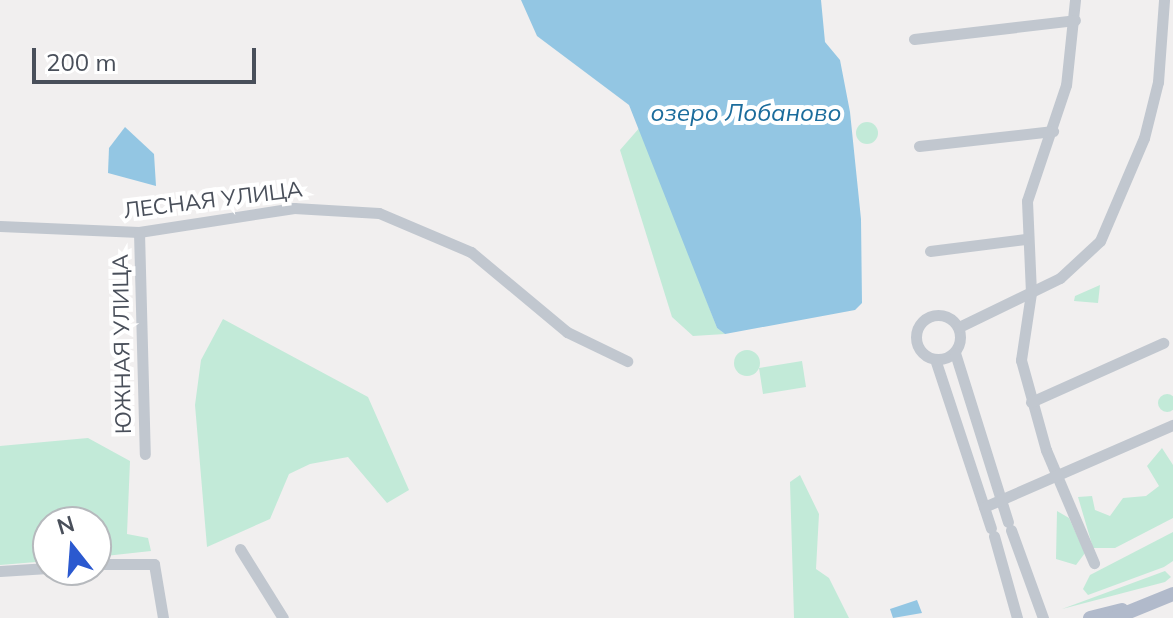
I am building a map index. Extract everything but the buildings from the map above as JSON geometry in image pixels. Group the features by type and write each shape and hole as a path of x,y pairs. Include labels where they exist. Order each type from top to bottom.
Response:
{"main road":[{"path":"1114,618 1173,594"},
{"path":"1090,618 1149,603"}],"street":[{"path":"1075,0 1075,20 1053,131 1027,201 1025,239 1031,293 1021,360 1031,402 1057,476 1094,563"},
{"path":"959,327 1031,293 1080,263 1113,215 1158,82 1164,0"},
{"path":"914,39 1075,20"},
{"path":"919,146 1053,131"},
{"name":"ЛЕСНАЯ УЛИЦА","path":"0,226 139,232 294,208 379,213 471,252 567,332 627,361"},
{"name":"ЮЖНАЯ УЛИЦА","path":"139,232 145,454"},
{"path":"930,251 1025,239"},
{"path":"959,327 937,314 919,325 918,346 935,359 993,532 1017,618"},
{"path":"959,327 955,353 1001,501 1043,618"},
{"path":"1031,402 1163,343"},
{"path":"935,359 955,353"},
{"path":"984,507 1173,425"},
{"path":"240,549 283,618"},
{"path":"112,564 154,564 163,618"},
{"path":"0,571 32,569"}],"green space":[{"path":"867,122 878,133 867,144 856,133"},
{"path":"641,126 717,328 725,334 693,336 672,317 620,150"},
{"path":"1100,285 1098,303 1074,301 1075,296"},
{"path":"223,319 368,397 409,490 387,503 348,457 310,464 289,474 270,519 207,547 195,405 201,360"},
{"path":"747,350 756,354 760,363 756,372 747,376 738,372 734,363 738,354"},
{"path":"802,361 806,387 763,394 759,368"},
{"path":"1167,394 1176,403 1167,412 1158,403"},
{"path":"88,438 130,461 127,534 148,538 151,551 112,555 112,506 32,506 32,562 0,565 0,446"},
{"path":"1162,448 1173,465 1173,518 1115,548 1093,548 1078,497 1092,496 1095,510 1110,516 1123,498 1146,496 1159,486 1147,466"},
{"path":"800,475 819,514 816,569 829,578 849,618 794,618 790,482"},
{"path":"1057,511 1069,518 1085,553 1076,565 1056,559"},
{"path":"1173,532 1173,561 1164,567 1088,595 1083,589 1090,575"},
{"path":"1165,571 1171,577 1165,582 1062,609"}],"water":[{"name":"озеро Лобаново","path":"521,0 821,0 825,42 840,60 850,112 861,219 862,303 855,310 725,334 717,328 629,105 537,36"},
{"path":"125,127 154,154 156,186 108,173 109,148"},
{"path":"917,600 922,613 893,618 890,609"}]}
